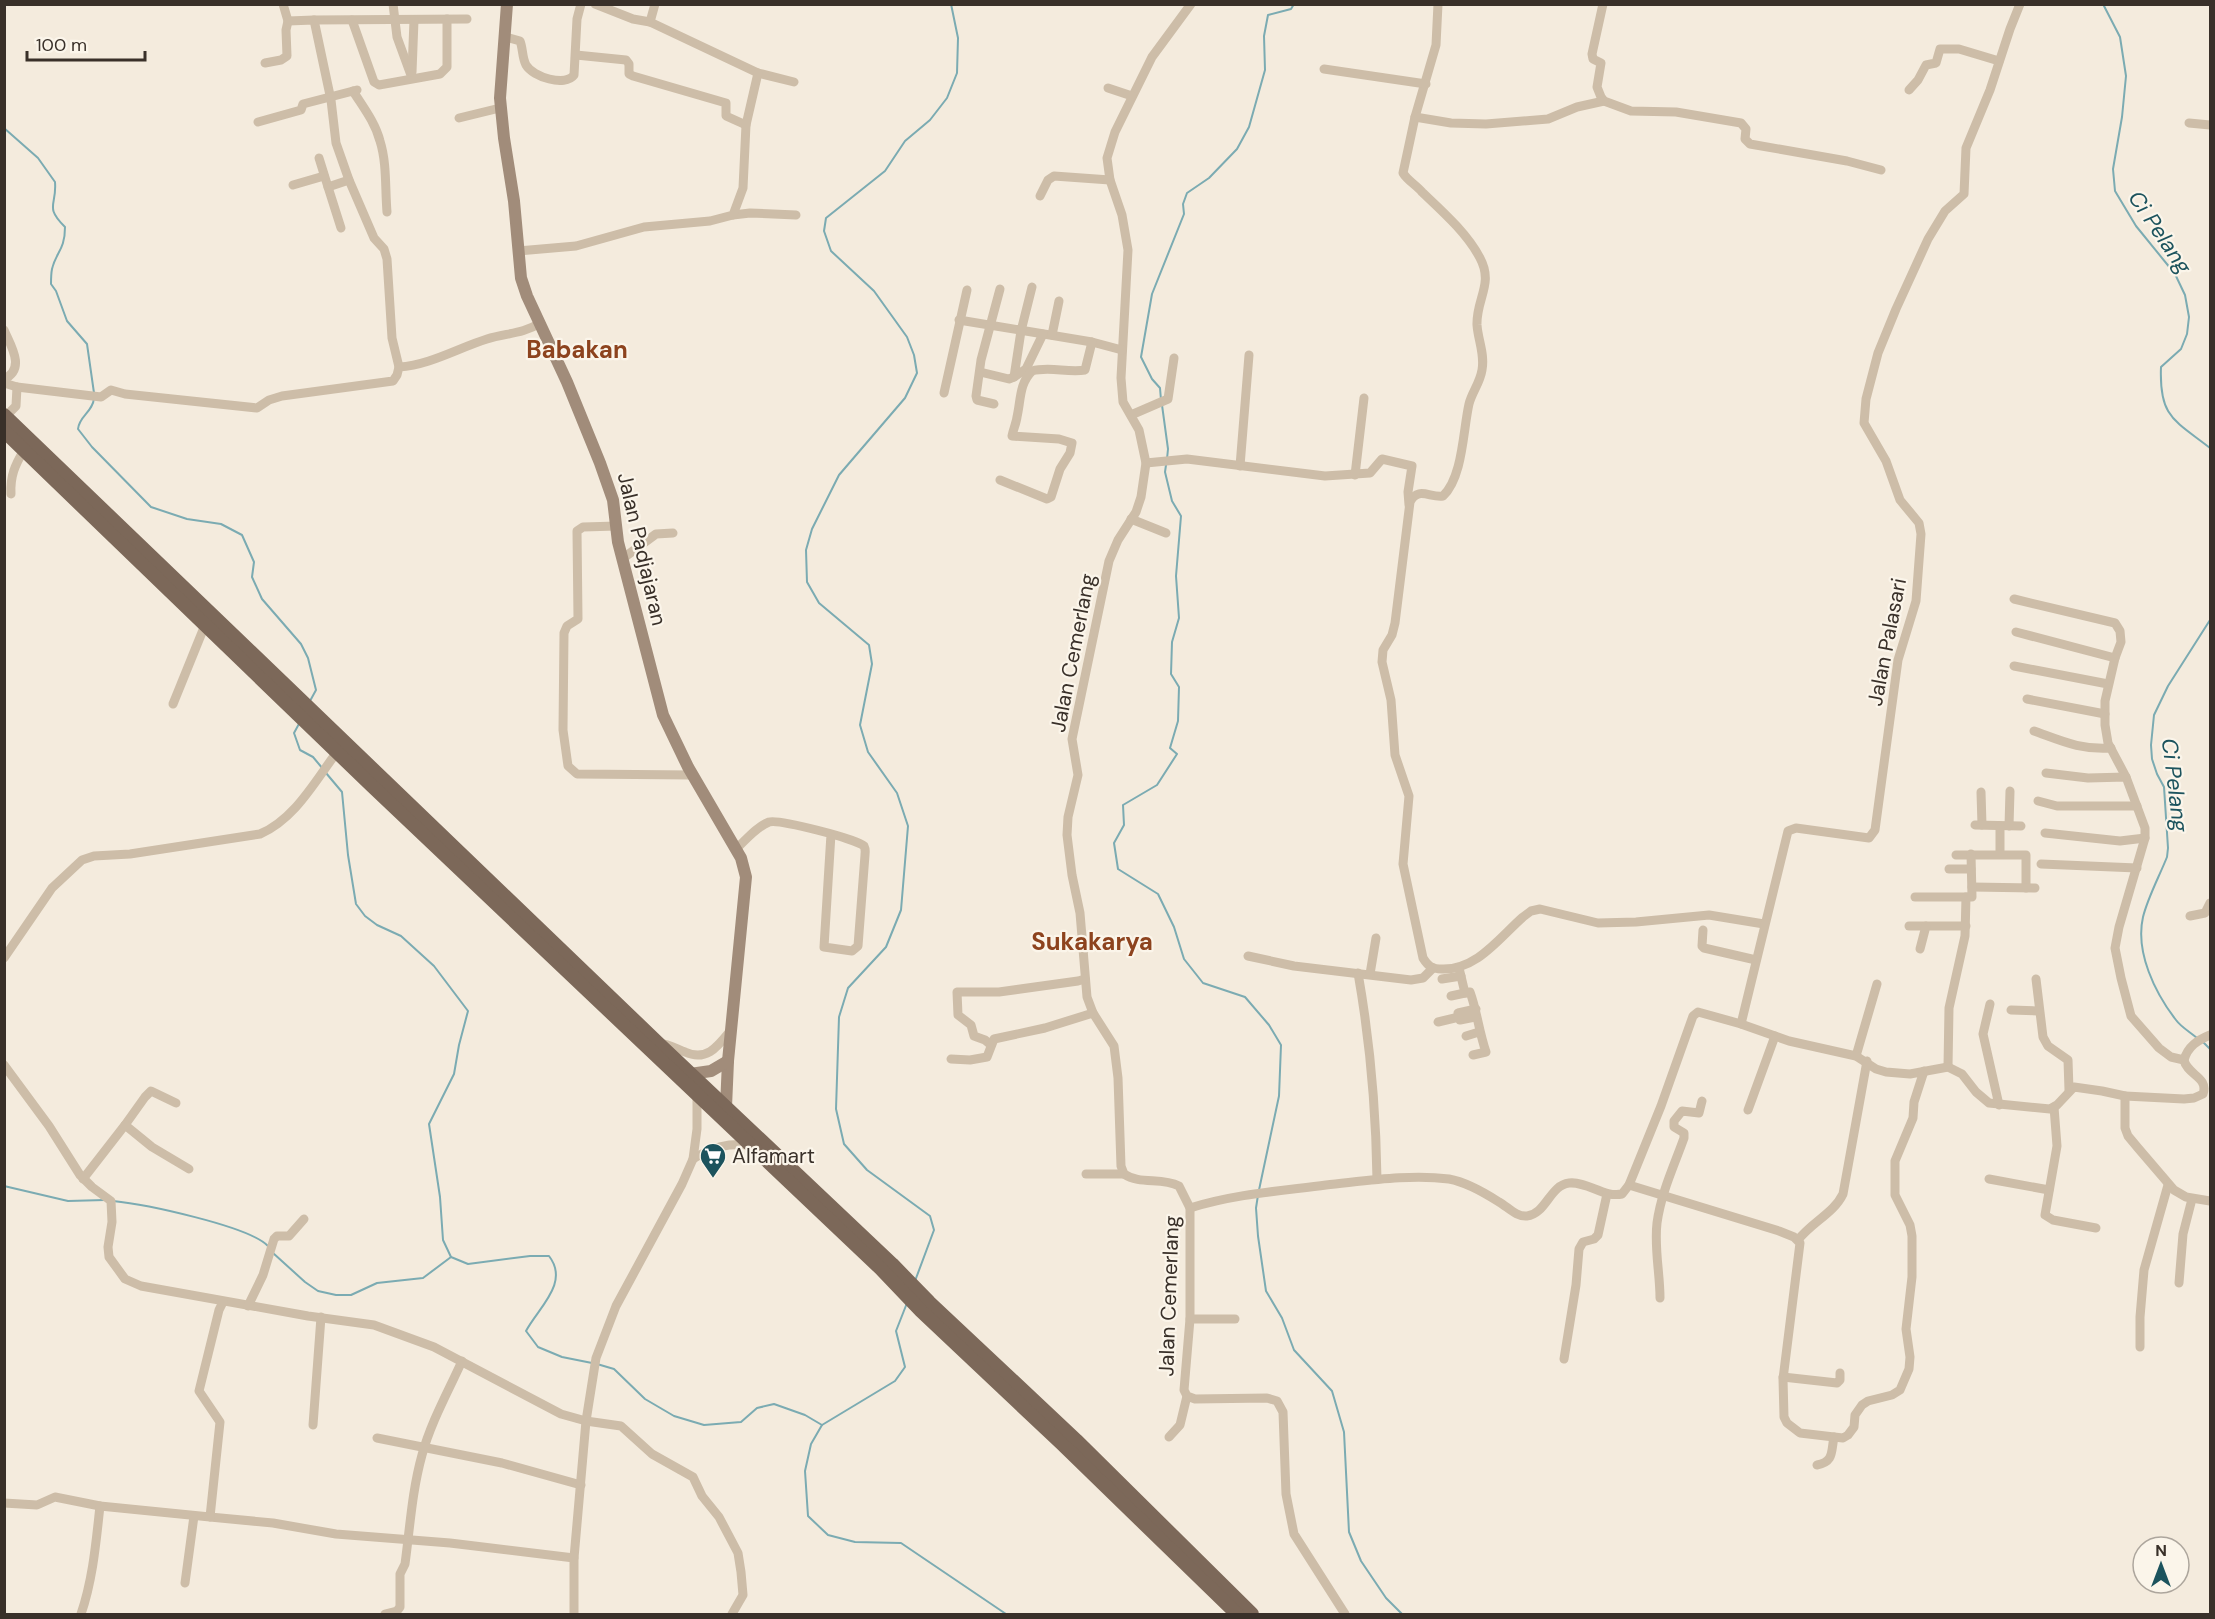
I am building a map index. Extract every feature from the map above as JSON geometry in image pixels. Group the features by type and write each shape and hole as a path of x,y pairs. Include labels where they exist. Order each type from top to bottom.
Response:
{"main road":[{"path":"5,415 618,1012 697,1096 886,1266"},
{"path":"4,431 337,753 618,1012 658,1043 726,1107 1061,1443 1237,1614"},
{"path":"925,1307 1076,1440 1252,1614"}],"street":[{"path":"265,63 281,60 287,56 288,21 283,4"},
{"path":"393,4 401,51 412,78"},
{"name":"Jalan Padjajaran","path":"507,4 501,108 513,190 521,279 600,463 613,500 618,542 663,715 693,775 745,867 726,1107"},
{"path":"506,37 520,40 526,66 546,78 561,81 572,78 576,55 577,19 581,4"},
{"path":"595,4 633,19 650,22 758,73 794,82"},
{"path":"650,22 655,4"},
{"name":"Jalan Cemerlang","path":"1191,4 1152,57 1132,96 1110,148 1107,168 1122,215 1128,250 1121,378 1123,402 1139,430 1146,464 1141,497 1109,561 1072,739 1078,775 1066,835 1080,913 1087,997 1093,1012 1114,1046 1118,1078 1121,1166 1124,1174 1135,1179 1172,1183 1179,1186 1190,1208 1190,1319 1184,1389 1187,1396 1195,1399 1267,1398 1277,1401 1283,1412 1286,1494 1294,1534 1345,1614"},
{"path":"1409,506 1418,493 1443,496 1449,490 1455,477 1469,405 1482,371 1483,352 1477,324 1486,280 1483,264 1471,245 1441,210 1404,175 1403,164 1436,45 1438,4"},
{"path":"1603,4 1592,54 1593,59 1602,65 1597,87 1604,101"},
{"name":"Jalan Palasari","path":"1741,1024 1789,829 1869,838 1875,830 1898,660 1916,601 1921,534 1919,523 1900,500 1886,462 1864,423 1866,399 1878,353 1923,249 1945,211 1964,195 1966,148 1990,90 2020,4"},
{"path":"352,20 376,84 436,75 446,70 447,19"},
{"path":"288,21 467,19"},
{"path":"4,330 16,358 13,372 4,381 17,387 101,397 111,390 125,394 257,408 269,400 282,396 393,381 399,367 392,338 387,259 384,249 374,238 336,143 330,97 314,20"},
{"path":"412,78 414,20"},
{"path":"1909,90 1918,80 1926,65 1936,63 1940,48 1959,49 1999,61"},
{"path":"576,55 626,60 629,64 628,74 726,103 726,116 746,125"},
{"path":"1324,69 1426,84"},
{"path":"733,214 743,188 746,125 758,73"},
{"path":"1108,88 1132,96"},
{"path":"258,122 301,110 303,104 355,90 380,140 384,157 387,212"},
{"path":"1415,117 1451,123 1486,124 1548,119 1577,107 1604,101 1631,111 1676,112 1741,123 1746,129 1746,141 1750,144 1847,161 1881,170"},
{"path":"459,118 501,108"},
{"path":"2189,123 2211,126"},
{"path":"319,158 341,228"},
{"path":"293,185 324,176"},
{"path":"1040,196 1048,180 1054,176 1110,180"},
{"path":"328,187 349,180"},
{"path":"518,251 576,246 644,227 710,221 733,214 795,215"},
{"path":"1014,377 1021,331 1032,287"},
{"path":"994,404 977,399 989,325 1000,289"},
{"path":"944,393 967,290"},
{"path":"980,372 1009,379 1026,369 1048,334 1059,301"},
{"path":"959,320 1092,342 1122,350"},
{"path":"399,367 436,359 489,339 517,334 540,323"},
{"path":"1000,480 1047,499 1051,497 1060,469 1070,453 1072,444 1059,439 1012,436 1018,415 1019,395 1032,371 1085,370 1092,342"},
{"path":"1240,466 1249,355"},
{"path":"1131,415 1167,399 1174,358"},
{"path":"5,415 16,406 17,387"},
{"path":"1354,475 1364,398"},
{"path":"11,494 10,480 24,450"},
{"path":"1146,464 1187,459 1305,475 1370,473 1383,459 1411,465 1409,506 1395,623 1392,635 1383,650 1382,662 1391,700 1395,755 1409,796 1403,864 1421,951 1426,963 1433,968 1460,972"},
{"path":"1131,519 1166,533"},
{"path":"617,526 583,527 576,533 578,619 567,627 564,633 563,730 568,766 577,774 693,775"},
{"path":"622,559 656,534 673,533"},
{"path":"2014,599 2115,623 2120,632 2121,642 2108,684 2105,725 2111,748 2126,777 2145,828 2145,838 2115,948 2131,1016 2144,1033 2171,1057 2184,1060"},
{"path":"173,704 205,625"},
{"path":"2016,632 2115,658"},
{"path":"2014,666 2108,684"},
{"path":"2027,699 2105,714"},
{"path":"2034,731 2079,747 2111,748"},
{"path":"4,958 52,888 82,860 94,856 130,855 260,834 276,827 290,813 337,753"},
{"path":"2046,773 2088,778 2126,777"},
{"path":"2000,855 2010,791"},
{"path":"1982,792 1978,825 2021,826"},
{"path":"2038,801 2057,806 2137,806"},
{"path":"736,849 770,822 780,821 831,834 862,844 865,849 858,946 852,951 824,947 831,834"},
{"path":"2045,834 2120,841 2145,838"},
{"path":"1915,897 1972,897 1971,854"},
{"path":"1956,855 2026,855 2031,888 1972,887"},
{"path":"2041,864 2137,868"},
{"path":"1949,869 1971,869"},
{"path":"1948,1067 1949,1008 1966,926 1966,897"},
{"path":"2190,916 2205,913 2211,903"},
{"path":"1442,979 1460,972 1476,960 1535,909 1546,909 1598,923 1717,915 1764,924"},
{"path":"1909,926 1966,926"},
{"path":"1920,949 1926,926"},
{"path":"1703,930 1701,946 1704,948 1756,960"},
{"path":"1370,974 1376,938"},
{"path":"1248,956 1294,966 1415,980 1426,976 1433,968"},
{"path":"1460,972 1465,993"},
{"path":"1358,973 1367,1027 1376,1122 1377,1179"},
{"path":"991,1045 974,1036 971,1025 958,1015 957,992 999,992 1085,979"},
{"path":"2036,979 2045,1042 2069,1061 2069,1090"},
{"path":"1856,1056 1877,984"},
{"path":"1451,996 1470,992 1486,1052 1473,1055"},
{"path":"1990,1004 1983,1034 1999,1105"},
{"path":"2011,1010 2039,1011"},
{"path":"951,1059 987,1057 994,1038 1045,1028 1093,1012"},
{"path":"1190,1208 1235,1196 1377,1179 1425,1178 1456,1181 1498,1201 1517,1215 1524,1216 1535,1214 1559,1188 1570,1183 1607,1194 1619,1195 1629,1185 1661,1106 1693,1016 1701,1012 1775,1036 1856,1056 1867,1061 1876,1069 1886,1072 1910,1074 1948,1067 1962,1074 1985,1101 1999,1105 2045,1109 2054,1107 2074,1087 2125,1096 2172,1100 2199,1096 2205,1090 2204,1082 2188,1070 2184,1060 2188,1049 2202,1039"},
{"path":"1438,1022 1459,1017 1458,1013 1476,1013"},
{"path":"658,1043 674,1046 694,1055 705,1055 714,1050 731,1030"},
{"path":"1466,1035 1479,1032"},
{"path":"1748,1110 1775,1036"},
{"path":"690,1074 711,1071 728,1061"},
{"path":"1798,1240 1811,1225 1836,1206 1843,1194 1867,1061"},
{"path":"4,1065 83,1179 112,1203 108,1252 115,1267 126,1279 156,1290 197,1295 248,1306 351,1320 392,1330 462,1361 561,1414 586,1421 618,1425 652,1454 693,1478 702,1496 719,1517 738,1552 743,1595 732,1614"},
{"path":"1629,1185 1790,1235 1798,1240 1800,1246 1790,1313 1784,1377 1784,1417 1787,1423 1800,1433 1843,1438 1854,1427 1855,1415 1868,1401 1892,1395 1900,1390 1909,1370 1910,1357 1906,1329 1912,1276 1912,1236 1910,1225 1895,1195 1895,1161 1913,1118 1914,1102 1924,1071"},
{"path":"83,1179 151,1091 176,1103"},
{"path":"574,1614 574,1558 580,1485 586,1421 596,1358 616,1305 682,1184 693,1159 697,1130 697,1096"},
{"path":"2125,1096 2125,1128 2128,1136 2168,1185 2180,1194 2211,1200"},
{"path":"1660,1298 1656,1246 1657,1224 1662,1196 1684,1138 1684,1133 1674,1126 1674,1121 1683,1111 1699,1113 1702,1101"},
{"path":"2054,1107 2057,1146 2045,1212 2046,1218 2096,1228"},
{"path":"125,1125 152,1147 189,1169"},
{"path":"693,1159 720,1146 750,1145"},
{"path":"1086,1174 1124,1174"},
{"path":"1989,1179 2049,1190"},
{"path":"2140,1347 2140,1317 2145,1270 2168,1185"},
{"path":"1564,1359 1576,1285 1579,1249 1583,1242 1594,1239 1598,1235 1607,1194"},
{"path":"2179,1283 2183,1234 2192,1198"},
{"path":"248,1306 263,1275 274,1239 277,1236 289,1236 304,1219"},
{"path":"210,1517 220,1422 199,1391 223,1302"},
{"path":"313,1425 321,1317"},
{"path":"1190,1319 1235,1319"},
{"path":"385,1614 397,1611 400,1606 401,1570 405,1564 412,1498 424,1448 462,1361"},
{"path":"1784,1377 1837,1383 1840,1380 1840,1373"},
{"path":"1169,1437 1180,1425 1187,1396"},
{"path":"1817,1465 1830,1460 1834,1437"},
{"path":"377,1438 502,1463 580,1485"},
{"path":"4,1503 37,1504 55,1497 100,1506 273,1523 336,1534 574,1558"},
{"path":"81,1614 88,1595 100,1506"},
{"path":"185,1583 194,1516"}],"waterway":[{"path":"915,1281 934,1230 930,1216 867,1170 844,1144 836,1109 839,1017 848,988 886,947 901,910 908,826 897,793 868,752 860,725 872,664 869,645 819,603 807,582 806,550 812,529 839,475 905,398 917,373 914,355 907,337 874,291 831,251 824,231 826,218 885,171 905,141 930,120 947,98 957,73 958,38 951,4"},
{"path":"1161,400 1160,388 1152,379 1141,357 1152,294 1184,214 1183,204 1187,193 1209,178 1237,149 1249,127 1265,70 1264,36 1268,15 1291,9 1294,4"},
{"name":"Ci Pelang","path":"2103,4 2120,37 2126,76 2113,169 2115,191 2136,226 2175,274 2185,295 2189,317 2187,334 2181,349 2161,367 2163,397 2171,416 2210,448"},
{"path":"4,128 38,158 55,182 53,210 65,227 64,241 52,269 51,284 56,291 67,321 87,344 94,393"},
{"path":"94,398 78,429 92,447 151,507 187,519 221,524 242,535 254,562 252,577 262,599 301,644 308,658 316,690 310,701"},
{"path":"1162,405 1168,449 1167,459"},
{"path":"1166,465 1165,472 1172,501 1181,516 1176,576 1179,618 1172,642 1171,674 1179,687 1178,721 1170,748 1177,754 1157,785 1123,805 1124,825 1114,843 1118,869 1158,894 1174,927 1184,959 1203,983 1245,997 1269,1025 1281,1045 1279,1096 1259,1190"},
{"name":"Ci Pelang","path":"2197,1038 2176,1020 2154,985 2144,958 2141,930 2145,910 2167,857 2168,848 2164,787 2152,759 2154,715 2168,686 2210,620"},
{"path":"300,722 294,733 300,750 313,757 323,769"},
{"path":"326,773 342,792 348,855 356,904 365,916 377,925 401,936 434,966 468,1011 454,1074 429,1124 440,1197 443,1240 451,1257 468,1264 530,1256 549,1256 555,1266 554,1286 526,1331 538,1347 562,1357 592,1363"},
{"name":"Ci Pelang","path":"2202,1041 2210,1049"},
{"path":"4,1186 68,1201 105,1200"},
{"path":"1258,1195 1256,1208 1258,1236 1266,1291 1282,1318 1294,1350 1332,1391 1344,1432 1349,1532 1361,1561 1386,1598 1402,1614"},
{"path":"113,1201 195,1217 240,1231 257,1238 268,1246"},
{"path":"273,1253 318,1291 336,1295 351,1295 377,1283 423,1278 451,1257"},
{"path":"907,1303 896,1331 905,1367 895,1381 822,1425 811,1444 805,1471 808,1516 828,1535 855,1542 901,1543 1006,1614"},
{"path":"597,1364 614,1369 645,1399 674,1416 704,1425 741,1422 757,1408 774,1404 805,1415 822,1425"}],"place":[{"name":"Alfamart","path":"713,1179"}],"district":[{"name":"Babakan","path":"577,349"},
{"name":"Sukakarya","path":"1092,941"}]}
